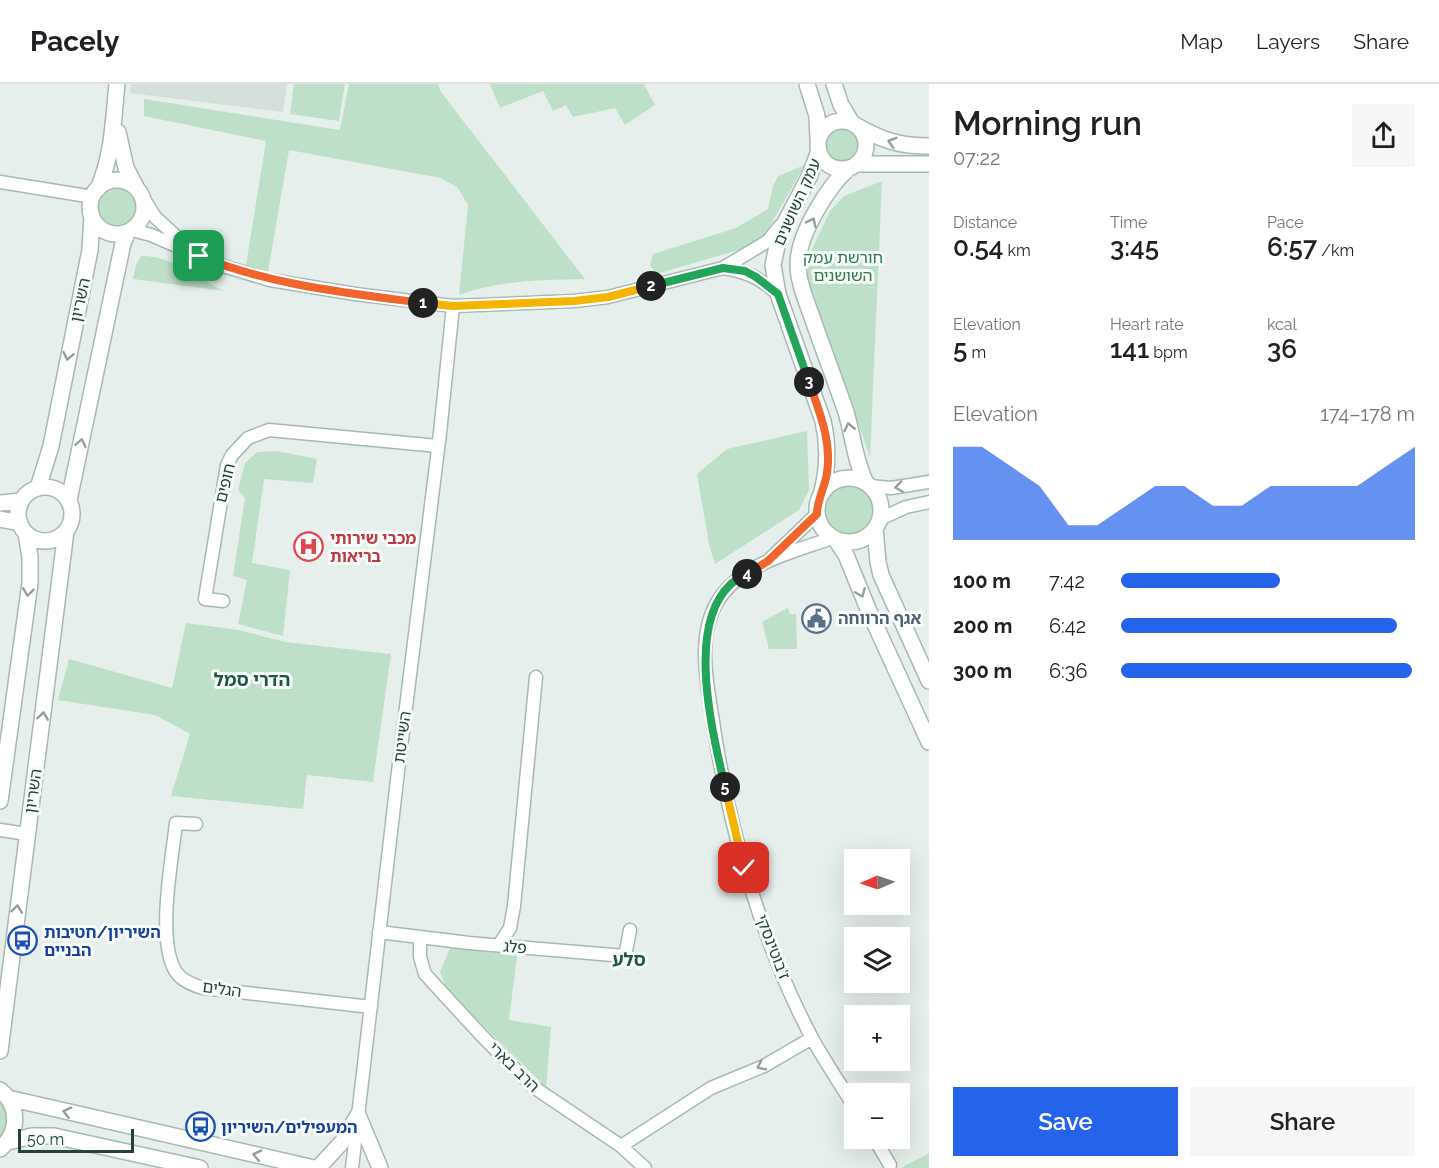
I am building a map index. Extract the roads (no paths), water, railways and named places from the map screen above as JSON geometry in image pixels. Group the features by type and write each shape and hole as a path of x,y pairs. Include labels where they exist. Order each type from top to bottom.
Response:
{"street":[{"path":"0,182 95,194 108,182 129,183 139,193 144,208 138,225 130,231 119,234 106,232 99,227 92,216 91,207 95,194 106,169 111,149 117,84"},
{"name":"עמק השושנים","path":"807,84 817,116 818,147 809,177 785,221 775,248 773,265 778,294 827,438 828,465 821,495"},
{"path":"834,84 841,105 866,142 866,150 862,158 853,166"},
{"path":"114,112 126,168 139,193 155,217 199,256"},
{"path":"929,146 907,146 889,142 855,125 836,121 828,125 820,135 818,147 825,162 832,167 929,164"},
{"name":"עמק השושנים","path":"853,166 837,179 813,219 803,240 798,264 801,287 846,414 860,470 868,484"},
{"name":"השריון","path":"38,488 51,446 90,250 92,216"},
{"path":"130,231 151,235 224,266 270,280 355,294 453,306 574,301 608,297 723,268 768,241 785,221"},
{"name":"השריון","path":"69,500 123,243 130,231"},
{"path":"723,268 745,271 778,294"},
{"name":"השייטת","path":"352,1168 453,306"},
{"name":"חופים","path":"223,601 205,599 227,465 232,455 248,438 269,430 438,446"},
{"path":"929,482 891,488 851,478 841,479 831,484 821,495 817,514 822,527 846,555 929,742"},
{"path":"868,484 879,501 878,562 881,575 929,681"},
{"path":"38,488 55,489 69,500 72,516 66,531 56,539 44,541 31,537 23,528 18,516 21,501 26,495 38,488"},
{"path":"0,503 21,501"},
{"path":"834,539 855,542 864,539 878,524 906,507 929,502"},
{"name":"ז'בוטינסקי","path":"817,514 768,561 731,584 718,601 709,621 705,647 706,676 716,744 744,868 766,932 812,1038 844,1090"},
{"path":"0,519 23,528"},
{"name":"השריון","path":"0,801 30,583 30,557 23,528"},
{"name":"השריון","path":"0,1051 66,531"},
{"name":"ז'בוטינסקי","path":"768,561 834,539"},
{"path":"500,945 510,928 514,906 536,677"},
{"name":"הגלים","path":"196,824 176,824 166,917 170,961 177,974 189,984 203,988 371,1007"},
{"path":"0,830 27,834"},
{"name":"פלג","path":"379,932 420,938 625,956 630,930"},
{"name":"הרב בארי","path":"420,938 420,957 425,975 482,1036 532,1086 621,1146 645,1168"},
{"path":"621,1146 711,1088 764,1066 812,1038"},
{"path":"3,1091 316,1168 334,1152 358,1115"},
{"path":"3,1091 15,1116 14,1127 4,1146"},
{"path":"358,1115 380,1168"},
{"path":"4,1146 32,1136 54,1136 200,1168"},
{"path":"881,1149 890,1164"}],"place":[{"name":"מכבי שירותי בריאות","path":"309,547"},
{"name":"אגף הרווחה","path":"817,618"},
{"name":"השיריון/חטיבות הבניים","path":"23,941"},
{"name":"המעפילים/השיריון","path":"200,1127"}],"district":[{"name":"הדרי סמל","path":"252,679"},
{"name":"סלע","path":"629,959"}],"park label":[{"name":"חורשת עמק השושנים","path":"843,266"}]}
